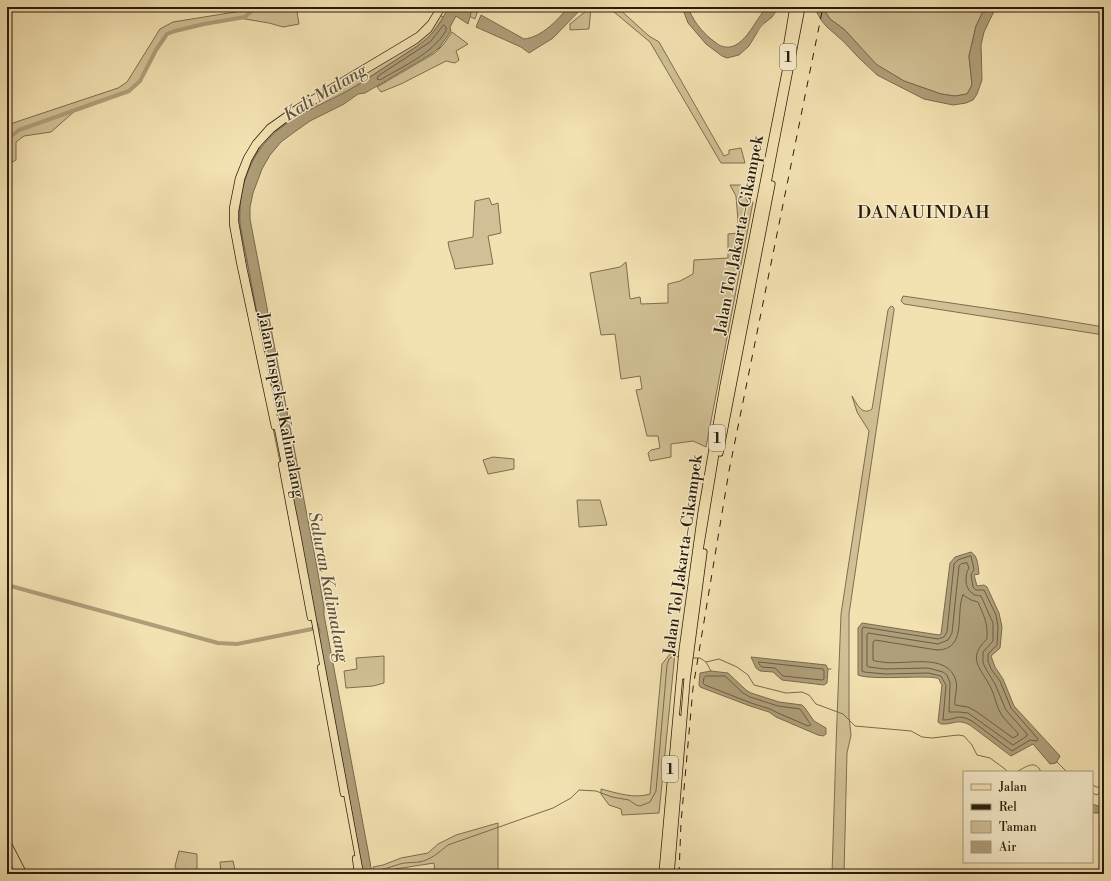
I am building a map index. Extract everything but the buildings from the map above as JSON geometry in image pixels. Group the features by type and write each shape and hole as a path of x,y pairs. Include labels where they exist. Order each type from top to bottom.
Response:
{"highway":[{"path":"778,106 777,104 793,7"},
{"name":"Jalan Tol Jakarta–Cikampek","path":"664,874 680,664 693,567 710,460 778,106 800,7"},
{"name":"1","path":"664,874 683,671 698,562 718,441 800,7"},
{"name":"Jalan Tol Jakarta–Cikampek","path":"671,874 690,653 702,561 718,464 806,7"},
{"path":"7,841 24,874"},
{"path":"7,850 19,874"}],"main road":[{"name":"Jalan Inspeksi Kalimalang","path":"361,874 358,871 313,623 257,333 232,224 232,208 240,179 254,152 272,130 337,85 410,43 429,30 439,11 443,7"},
{"name":"Jalan Inspeksi Kalimalang","path":"235,201 236,222 247,288"},
{"name":"Jalan Inspeksi Kalimalang","path":"240,262 244,267"}],"green space":[{"path":"256,7 307,7 297,12 299,24 283,27 239,18 204,24 167,34 162,40 140,81 129,91 76,110 51,132 24,136 16,142 16,160 7,165 7,125 118,88 127,82 160,29 173,22 254,9"},
{"path":"451,7 479,7 475,19"},
{"path":"591,7 589,29 570,30 570,24"},
{"path":"608,7 617,7 649,36 659,42 724,156 729,154 729,150 741,148 745,163 721,163 650,42"},
{"path":"822,7 985,7 976,26 969,56 972,85 967,94 955,96 941,94 904,81 875,64 845,30 830,19"},
{"path":"439,15 444,17 428,39 259,149 246,175 241,194 239,213 241,233 247,260 245,261 247,261 316,621 283,477 235,242 237,202 242,179 261,135 413,38"},
{"path":"452,32 468,44 456,51 459,60 455,63 446,61 401,84 381,92 377,87 435,53"},
{"path":"730,185 741,185 748,203 753,202 706,447 693,441 671,444 671,457 650,461 648,453 651,450 660,448 658,436 647,436 636,390 642,389 640,376 621,379 615,334 601,335 590,273 620,267 626,262 630,299 640,297 641,304 668,303 668,284 680,281 693,274 694,260 728,258 728,234 739,233 736,196"},
{"path":"489,198 492,205 498,203 501,233 488,236 493,264 455,269 448,242 473,237 475,201"},
{"path":"903,296 1104,327 1104,335 904,304 901,301"},
{"path":"892,306 894,310 849,614 849,717 851,735 847,753 844,874 832,874 841,614 869,431 857,412 852,396 863,410 868,411 872,409 888,310"},
{"path":"493,457 514,459 514,469 488,474 483,460"},
{"path":"577,500 600,500 607,525 579,527"},
{"path":"674,634 675,653 659,813 622,815 621,809 609,805 601,794 601,789 632,796 650,794 662,664 670,654 670,635"},
{"path":"384,656 384,683 373,686 346,688 344,671 357,669 356,658"},
{"path":"498,823 498,873 435,874 434,863 395,869 392,874 375,874 373,867 401,858 428,853 438,844 456,835"},
{"path":"179,851 197,854 197,874 178,874 175,866"},
{"path":"233,861 236,874 221,874 220,862"}],"water":[{"path":"448,7 466,7 472,9 468,24 456,16 450,27 451,31 439,48 431,54 365,93 358,94 344,104 310,121 281,142 270,155 262,169 253,193 250,207 250,219 316,562 324,615 372,874 363,874 319,637 320,633 316,621 240,224 240,209 245,181 250,168 256,155 274,133 300,115 360,84 420,44 433,32"},
{"path":"568,7 583,7 553,38 529,53 521,47 476,27 481,15 524,39 531,38 549,27"},
{"path":"682,7 688,7 697,24 711,39 720,45 729,47 736,45 748,34 762,12 767,7 779,7 772,17 761,26 749,46 739,55 727,58 706,44 688,23"},
{"path":"814,7 822,7 830,19 845,30 876,64 904,81 941,94 955,96 967,94 972,85 969,56 976,26 985,7 996,7 984,32 981,45 982,80 977,94 973,100 966,103 953,105 924,99 877,75 827,27 821,20"},
{"path":"971,552 975,556 978,565 979,574 974,575 977,586 984,585 987,587 999,613 1002,627 1000,648 991,656 995,667 1003,679 1014,706 1060,756 1056,763 1050,764 1033,744 1011,756 966,723 955,722 941,724 938,722 942,685 939,679 926,677 865,677 858,675 858,628 862,623 939,635 941,634 950,563 955,557"},
{"path":"751,657 826,665 828,669 827,683 824,685 782,680 773,672 760,671 756,668"},
{"path":"711,671 728,673 751,693 779,702 802,705 814,721 826,728 826,734 823,736 818,735 776,717 769,712 700,687 700,673"},
{"path":"1093,804 1104,807 1104,813 1093,813"}],"waterway":[{"path":"7,144 10,137 19,130 129,91 140,81 156,50 167,34 204,24 245,17 256,7"},
{"path":"737,51 742,48 762,23"},
{"name":"Kali Malang","path":"527,45 530,47 544,37"},
{"path":"7,585 218,643 237,644 317,628"},
{"path":"376,870 402,863 419,862 427,859 448,845 553,808 571,798 579,790 596,791 612,797 629,800 640,806 650,802 656,791 667,665 669,659 673,656 679,657"},
{"path":"692,658 700,658 706,662 719,659 737,667 748,675 754,685 786,693 802,692 809,695 816,704 843,714 855,726 911,731 922,737 932,738 958,735 964,736 972,745 977,755 990,758 1007,771"},
{"path":"706,662 711,671"},
{"path":"1057,762 1066,771"},
{"path":"1018,771 1030,765 1036,766 1040,771"},
{"path":"1093,785 1102,789"},
{"path":"1093,793 1097,795 1104,788"}],"railway":[{"path":"679,874 681,823 693,688 729,471 823,7"}],"district":[{"name":"DANAUINDAH","path":"924,212"}],"water label":[{"name":"Saluran Kalimalang","path":"328,587"}]}
